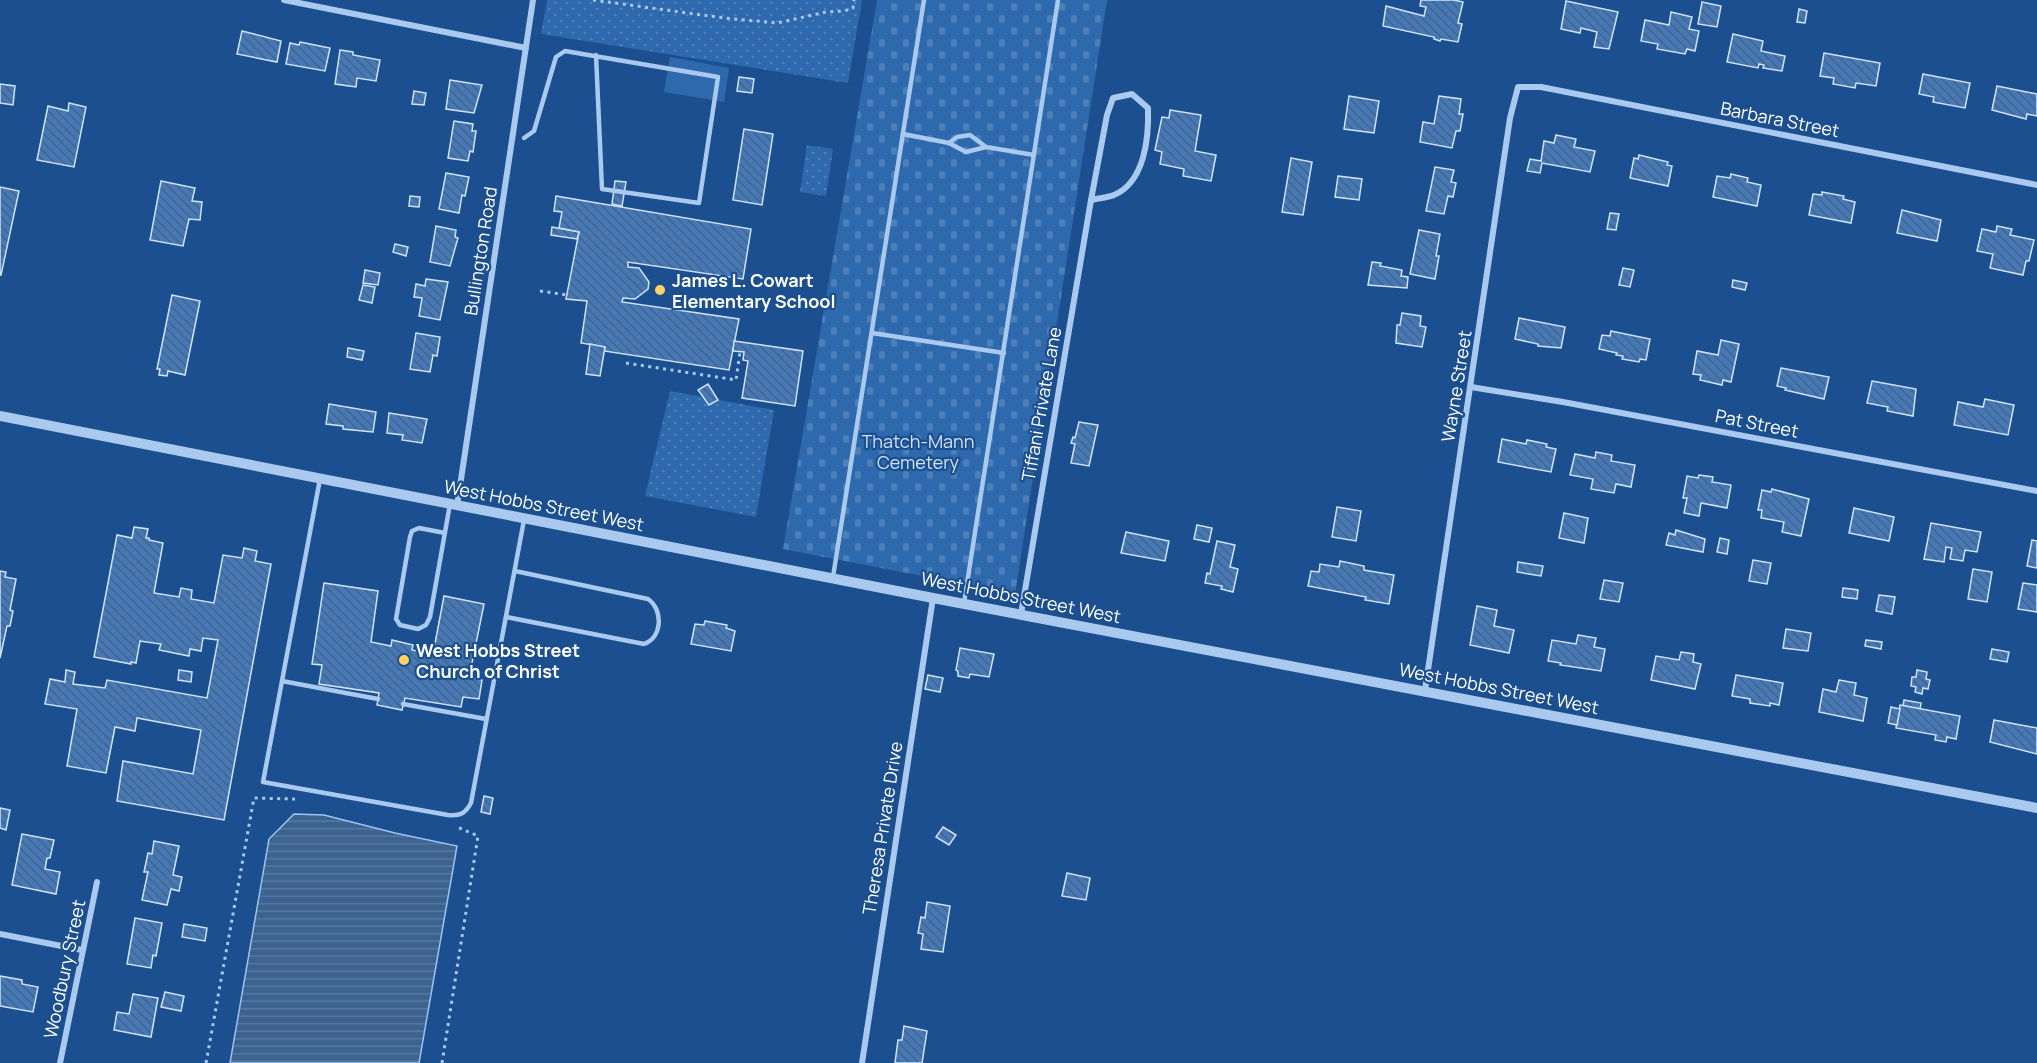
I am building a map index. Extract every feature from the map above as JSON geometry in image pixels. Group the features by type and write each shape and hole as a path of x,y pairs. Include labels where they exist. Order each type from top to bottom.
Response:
{"street":[{"path":"284,0 526,48"},
{"name":"Bullington Road","path":"454,505 533,0"},
{"name":"Barbara Street","path":"1518,87 1540,87 2037,185"},
{"name":"Wayne Street","path":"1425,690 1510,118 1518,87"},
{"name":"Tiffani Private Lane","path":"1021,614 1091,200 1107,115 1113,99 1132,94 1148,108 1149,129 1140,166 1131,183 1115,195 1091,200"},
{"name":"Pat Street","path":"1471,387 1563,402 2037,491"},
{"name":"West Hobbs Street West","path":"0,416 933,598 2037,808"},
{"name":"Theresa Private Drive","path":"862,1063 933,598"},
{"name":"Woodbury Street","path":"60,1063 97,882"},
{"path":"0,934 82,950"}],"lane":[{"path":"833,577 924,0"},
{"path":"964,603 1058,0"},
{"path":"524,138 534,131 556,57 565,51 596,55 718,76 699,203 602,189 596,55"},
{"path":"903,134 949,142 966,152 986,147 1034,155"},
{"path":"949,142 957,137 970,135 986,147"},
{"path":"872,333 1004,353"},
{"path":"320,479 263,782 459,816 467,811 471,803 525,518"},
{"path":"445,533 419,528 412,531 396,619 400,625 418,629 426,625 430,617 445,533 454,505"},
{"path":"506,617 644,644 651,641 658,627 658,612 654,603 648,599 515,571"},
{"path":"282,681 378,699"},
{"path":"403,704 486,719"}],"path":[{"path":"593,0 777,23 826,12 844,12 853,8 854,0"},
{"path":"540,291 567,295"},
{"path":"626,363 736,380 740,352"},
{"path":"206,1063 254,798 296,799"},
{"path":"442,1063 478,836 454,825"}],"green space":[{"path":"547,0 862,0 848,83 541,34"},
{"name":"Thatch-Mann Cemetery","path":"877,0 1107,0 1015,594 783,549"},
{"path":"670,57 729,68 724,102 664,92"},
{"path":"807,145 833,149 826,196 800,192"},
{"path":"670,391 774,410 756,517 645,496"}],"shaded area":[{"path":"294,814 324,815 457,846 419,1063 230,1063 269,839"}],"building":[{"path":"1421,0 1463,2 1458,23 1462,24 1458,42 1441,39 1440,41 1434,37 1383,26 1386,6 1424,16 1426,7 1420,6"},
{"path":"1566,1 1618,12 1609,49 1594,47 1597,32 1581,28 1580,33 1561,29"},
{"path":"1702,2 1721,6 1717,27 1698,24"},
{"path":"1799,9 1807,11 1805,23 1797,22"},
{"path":"1671,12 1692,17 1689,29 1699,31 1695,51 1687,49 1685,54 1657,49 1658,44 1641,41 1645,20 1669,25"},
{"path":"242,31 281,41 277,62 237,54"},
{"path":"1733,34 1763,41 1761,51 1785,56 1782,71 1763,68 1764,65 1759,64 1758,68 1727,62"},
{"path":"300,42 330,48 325,71 286,64 290,43 299,45"},
{"path":"340,50 380,60 376,81 357,78 356,87 335,84"},
{"path":"1824,53 1880,63 1876,86 1856,83 1855,88 1833,84 1834,78 1820,76"},
{"path":"1923,74 1970,83 1965,108 1933,102 1934,97 1919,94"},
{"path":"739,77 754,79 752,93 737,91"},
{"path":"450,80 482,85 474,113 446,109"},
{"path":"0,84 15,86 13,105 0,103"},
{"path":"1997,86 2037,94 2037,116 2027,114 2026,119 1992,110"},
{"path":"414,91 426,93 424,105 412,104"},
{"path":"1349,96 1379,101 1374,133 1344,129"},
{"path":"1439,96 1461,99 1459,114 1463,114 1460,131 1456,131 1452,148 1420,142 1423,122 1434,124"},
{"path":"69,103 86,107 74,167 37,160 48,106 68,111"},
{"path":"1170,110 1201,115 1195,151 1216,155 1211,181 1183,176 1184,169 1160,164 1162,152 1155,150 1162,117 1169,118"},
{"path":"454,121 473,124 472,131 476,131 473,152 470,151 468,161 448,158"},
{"path":"744,129 773,134 762,205 733,200"},
{"path":"1556,135 1576,139 1574,147 1595,151 1590,172 1542,163 1540,173 1527,171 1530,159 1541,161 1544,141 1554,143"},
{"path":"1639,155 1668,162 1667,165 1672,166 1668,186 1630,178 1634,158 1638,159"},
{"path":"1291,158 1312,162 1303,215 1282,212"},
{"path":"1435,167 1454,170 1451,182 1456,183 1453,197 1448,196 1444,214 1426,211"},
{"path":"446,173 469,177 465,196 462,195 459,213 439,209"},
{"path":"1731,174 1748,178 1747,182 1761,185 1757,206 1713,197 1717,176 1730,178"},
{"path":"1338,176 1362,179 1359,200 1335,197"},
{"path":"161,181 195,188 192,201 202,202 200,220 189,219 183,246 150,240"},
{"path":"615,181 626,182 622,206 612,204"},
{"path":"0,187 19,191 1,275 0,275"},
{"path":"1822,192 1844,196 1843,199 1855,202 1851,223 1809,215 1813,194 1822,195"},
{"path":"410,196 420,197 419,207 409,206"},
{"name":"James L. Cowart Elementary School","path":"556,196 751,229 743,279 628,262 628,267 639,268 649,282 648,289 635,299 623,298 622,302 739,319 729,370 604,351 605,347 581,343 587,301 566,299 579,232 559,228 562,212 554,211"},
{"path":"1902,210 1941,220 1937,241 1897,233"},
{"path":"1610,213 1619,214 1616,230 1607,229"},
{"path":"436,226 456,230 455,237 458,238 450,266 430,262"},
{"path":"1997,226 2012,229 2010,235 2034,240 2023,275 1990,268 1993,254 1977,251 1982,229 1996,232"},
{"path":"552,227 579,232 577,239 551,235"},
{"path":"1419,230 1440,234 1435,279 1410,274"},
{"path":"395,244 408,247 406,256 393,252"},
{"path":"1372,262 1381,263 1380,266 1402,270 1401,276 1408,277 1407,288 1368,285"},
{"path":"1623,268 1634,270 1630,287 1619,285"},
{"path":"365,270 380,273 378,285 363,283"},
{"path":"426,279 448,282 440,320 419,316 422,298 414,297 416,284 425,286"},
{"path":"1733,280 1747,283 1745,290 1732,287"},
{"path":"363,285 375,287 372,303 359,300"},
{"path":"172,295 200,301 185,375 168,371 167,376 159,375 160,369 157,369"},
{"path":"1402,313 1421,316 1420,326 1426,327 1422,347 1396,343 1397,325 1400,325"},
{"path":"1519,318 1565,327 1561,348 1538,346 1538,344 1515,339"},
{"path":"1611,331 1650,339 1646,360 1640,359 1639,362 1622,359 1623,356 1616,355 1617,353 1599,349 1602,335 1610,336"},
{"path":"416,333 440,337 437,356 433,355 430,372 410,369"},
{"path":"1721,340 1739,344 1731,382 1723,380 1722,385 1700,380 1701,375 1693,374 1697,351 1718,355"},
{"path":"734,341 803,351 795,406 742,398 748,361 743,360 744,352 733,351"},
{"path":"590,344 605,347 600,376 586,374"},
{"path":"348,348 364,351 362,360 347,357"},
{"path":"1781,368 1829,377 1824,399 1777,386"},
{"path":"1872,381 1916,389 1913,416 1887,411 1888,407 1867,403"},
{"path":"708,384 718,400 709,405 698,390"},
{"path":"1985,399 2014,405 2008,435 1954,425 1958,402 1983,407"},
{"path":"329,404 376,412 373,432 343,429 343,426 326,424"},
{"path":"389,413 427,419 422,443 402,440 403,435 387,433"},
{"path":"1079,422 1098,425 1089,466 1071,463 1075,444 1071,443 1073,437 1075,438"},
{"path":"1502,439 1526,444 1527,440 1547,444 1546,447 1556,449 1551,472 1498,462"},
{"path":"1596,452 1612,455 1611,461 1635,465 1631,487 1616,484 1614,493 1591,489 1593,479 1570,475 1575,454 1595,458"},
{"path":"1699,475 1713,477 1712,482 1731,485 1727,508 1701,503 1699,516 1684,513 1687,498 1683,498 1687,476 1698,478"},
{"path":"1772,489 1809,499 1801,536 1782,532 1784,522 1761,518 1762,510 1758,510 1762,490 1771,492"},
{"path":"1337,507 1361,511 1356,541 1332,537"},
{"path":"1854,508 1894,517 1889,541 1849,533"},
{"path":"1564,513 1588,518 1584,543 1559,538"},
{"path":"1931,523 1981,532 1977,552 1965,550 1963,561 1950,559 1952,548 1946,547 1944,562 1924,559"},
{"path":"1197,525 1212,528 1209,542 1194,539"},
{"path":"134,527 148,529 146,538 163,543 154,593 179,597 181,588 192,590 191,599 214,603 223,555 242,558 244,548 257,551 255,561 271,564 224,820 117,801 123,761 193,774 201,730 137,718 135,731 115,727 106,773 67,766 77,709 45,704 50,679 65,682 66,670 75,672 73,684 105,688 107,680 207,698 218,640 203,638 201,651 190,649 189,656 159,650 161,644 140,641 136,663 131,662 131,664 94,657 117,535 132,538"},
{"path":"1676,530 1705,539 1703,552 1666,545 1669,533 1675,535"},
{"path":"1126,532 1169,541 1165,561 1121,553"},
{"path":"1720,538 1729,540 1727,554 1717,552"},
{"path":"2032,540 2037,541 2037,568 2027,566"},
{"path":"1217,541 1235,545 1230,567 1238,569 1233,592 1221,589 1222,586 1205,583 1207,573 1210,574"},
{"path":"1753,560 1771,563 1767,584 1749,581"},
{"path":"1340,561 1364,566 1364,570 1394,575 1389,604 1365,600 1366,597 1308,586 1311,571 1319,572 1320,564 1339,567"},
{"path":"1518,562 1543,566 1541,576 1517,572"},
{"path":"1973,569 1992,572 1987,602 1968,599"},
{"path":"0,571 6,572 5,577 16,579 10,610 13,611 10,626 7,626 0,658"},
{"path":"1604,580 1623,583 1619,602 1600,599"},
{"path":"324,583 378,591 371,642 391,646 392,640 413,645 412,650 433,654 444,596 484,604 470,673 467,673 466,677 482,680 479,699 463,697 461,707 405,698 402,710 377,705 379,693 319,684 322,665 312,664"},
{"path":"2023,583 2037,585 2037,612 2018,609"},
{"path":"1843,588 1858,590 1857,599 1842,597"},
{"path":"1879,595 1895,597 1892,614 1876,611"},
{"path":"1477,606 1497,610 1494,626 1514,630 1509,653 1470,645"},
{"path":"705,621 727,625 726,628 735,631 731,651 691,644 695,624 704,625"},
{"path":"1786,629 1811,633 1808,651 1783,648"},
{"path":"1578,635 1596,638 1594,647 1605,649 1601,671 1548,661 1552,640 1576,644"},
{"path":"1866,640 1882,642 1881,649 1865,646"},
{"path":"960,648 994,654 989,677 970,674 969,678 958,676 956,670"},
{"path":"1992,649 2009,652 2007,662 1990,659"},
{"path":"1681,652 1694,654 1693,662 1701,664 1695,689 1651,680 1656,656 1679,660"},
{"path":"179,670 192,672 191,682 178,680"},
{"path":"1917,670 1927,672 1926,679 1930,680 1928,689 1923,688 1922,694 1915,692 1916,687 1911,686 1912,677 1916,677"},
{"path":"928,675 943,678 940,692 925,689"},
{"path":"1736,675 1783,683 1779,705 1750,703 1750,699 1732,696"},
{"path":"1839,680 1856,683 1854,695 1867,698 1863,721 1819,712 1823,689 1836,692"},
{"path":"1904,700 1921,703 1920,709 1903,706"},
{"path":"1900,705 1960,716 1956,739 1947,737 1946,742 1935,740 1936,735 1896,728"},
{"path":"1891,707 1900,709 1897,725 1888,723"},
{"path":"1994,720 2037,728 2037,754 1990,742"},
{"path":"484,796 493,798 490,814 481,812"},
{"path":"0,808 10,810 6,830 0,828"},
{"path":"943,827 956,835 949,845 936,837"},
{"path":"22,834 54,840 45,869 60,872 56,894 12,885"},
{"path":"154,841 179,846 173,875 182,877 179,891 171,889 167,905 142,900 148,872 144,872 148,853 152,854"},
{"path":"1067,873 1090,878 1086,900 1062,896"},
{"path":"927,902 950,906 943,952 921,949 923,934 918,933 921,917 925,918"},
{"path":"135,918 162,923 156,956 153,955 151,968 127,964"},
{"path":"184,924 207,928 205,941 182,937"},
{"path":"0,976 22,980 22,984 38,987 33,1012 0,1006"},
{"path":"165,992 184,996 181,1011 161,1007"},
{"path":"133,994 158,998 151,1037 114,1030 117,1012 129,1014"},
{"path":"904,1026 927,1031 922,1063 895,1063 898,1040 902,1040"}],"place":[{"name":"James L. Cowart Elementary School","path":"660,290"},
{"name":"West Hobbs Street Church of Christ","path":"404,660"}]}
